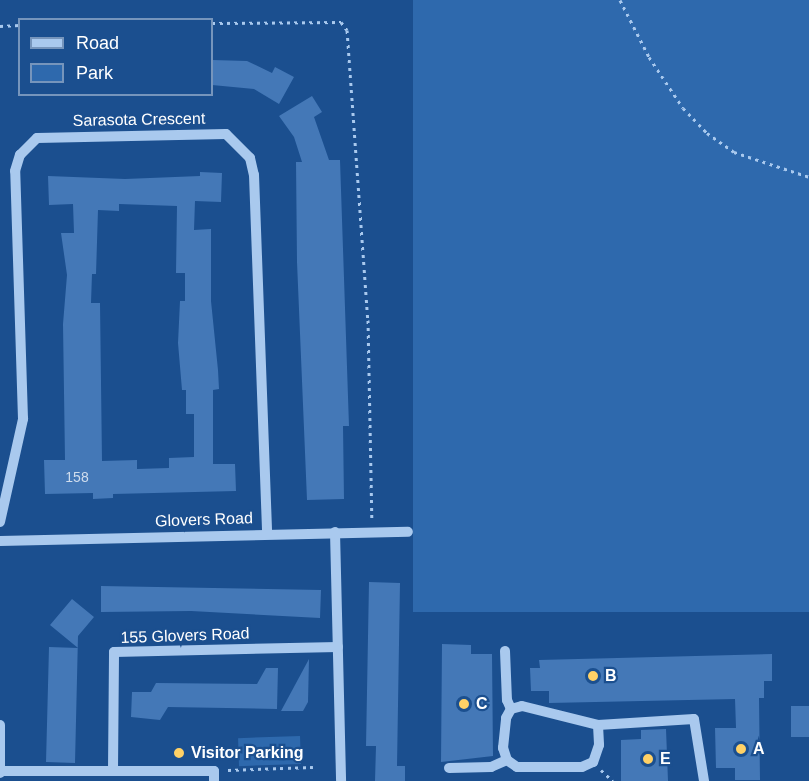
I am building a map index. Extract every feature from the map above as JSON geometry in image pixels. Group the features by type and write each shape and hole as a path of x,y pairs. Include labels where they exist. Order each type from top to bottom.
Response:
{"street":[{"name":"Sarasota Crescent","path":"0,522 23,419 15,171 20,155 37,138 226,134 250,158 254,176 267,534"},
{"path":"335,532 341,781"},
{"name":"Glovers Road","path":"0,541 408,532"},
{"name":"155 Glovers Road","path":"113,770 114,652 338,647"},
{"path":"505,651 507,700 511,709 504,731 507,760"},
{"path":"511,709 536,709 598,725 694,719 704,781"},
{"path":"0,725 0,768 113,770 214,776"},
{"path":"449,768 491,767 507,760 532,769 582,767 593,762 599,745 598,725"}],"path":[{"path":"620,0 661,74 683,108 707,133 734,152 809,177"},
{"path":"213,23 341,22 347,30 368,320 372,532"},
{"path":"0,26 18,25"},
{"path":"214,776 314,767"}],"green space":[{"path":"413,0 809,0 809,612 413,612"},
{"path":"300,736 301,764 239,766 238,738"}],"building":[{"path":"213,60 247,61 272,73 275,67 294,77 279,104 254,89 213,85"},
{"path":"312,96 322,112 314,117 329,160 340,160 349,426 343,426 344,499 307,500 297,262 296,162 302,162 294,137 279,116"},
{"path":"200,172 222,173 221,202 195,201 194,230 211,229 211,301 219,389 213,390 213,464 235,464 236,491 113,494 113,498 93,499 93,493 45,494 44,460 65,460 63,324 67,275 61,233 74,233 73,204 49,205 48,176 125,179 200,176","holes":["119,204 177,206 176,273 185,273 185,301 180,301 178,343 182,390 186,390 186,414 194,414 194,457 169,458 169,468 137,469 137,460 102,461 100,303 91,303 92,274 96,274 98,210 119,211"]},
{"path":"369,582 400,583 397,766 405,766 405,781 375,781 376,746 366,746"},
{"path":"101,586 321,590 320,618 191,611 101,612"},
{"path":"72,599 94,617 78,636 78,648 50,625"},
{"name":"C","path":"442,644 471,645 471,654 492,654 493,756 441,762"},
{"path":"49,647 78,648 75,763 46,762"},
{"path":"772,654 772,681 764,681 764,698 759,698 760,780 735,780 735,768 716,768 715,728 736,728 735,699 549,703 549,691 531,691 530,668 540,668 539,660"},
{"path":"309,659 308,702 303,711 281,711"},
{"path":"266,668 278,668 277,709 168,707 160,720 131,717 132,692 151,692 156,683 257,684"},
{"path":"791,706 809,706 809,737 791,737"},
{"name":"E","path":"666,729 668,781 621,781 621,740 641,739 641,730"}],"place":[{"name":"B","path":"593,676"},
{"name":"C","path":"464,704"},
{"name":"A","path":"741,749"},
{"name":"Visitor Parking","path":"179,753"},
{"name":"E","path":"648,759"}]}
